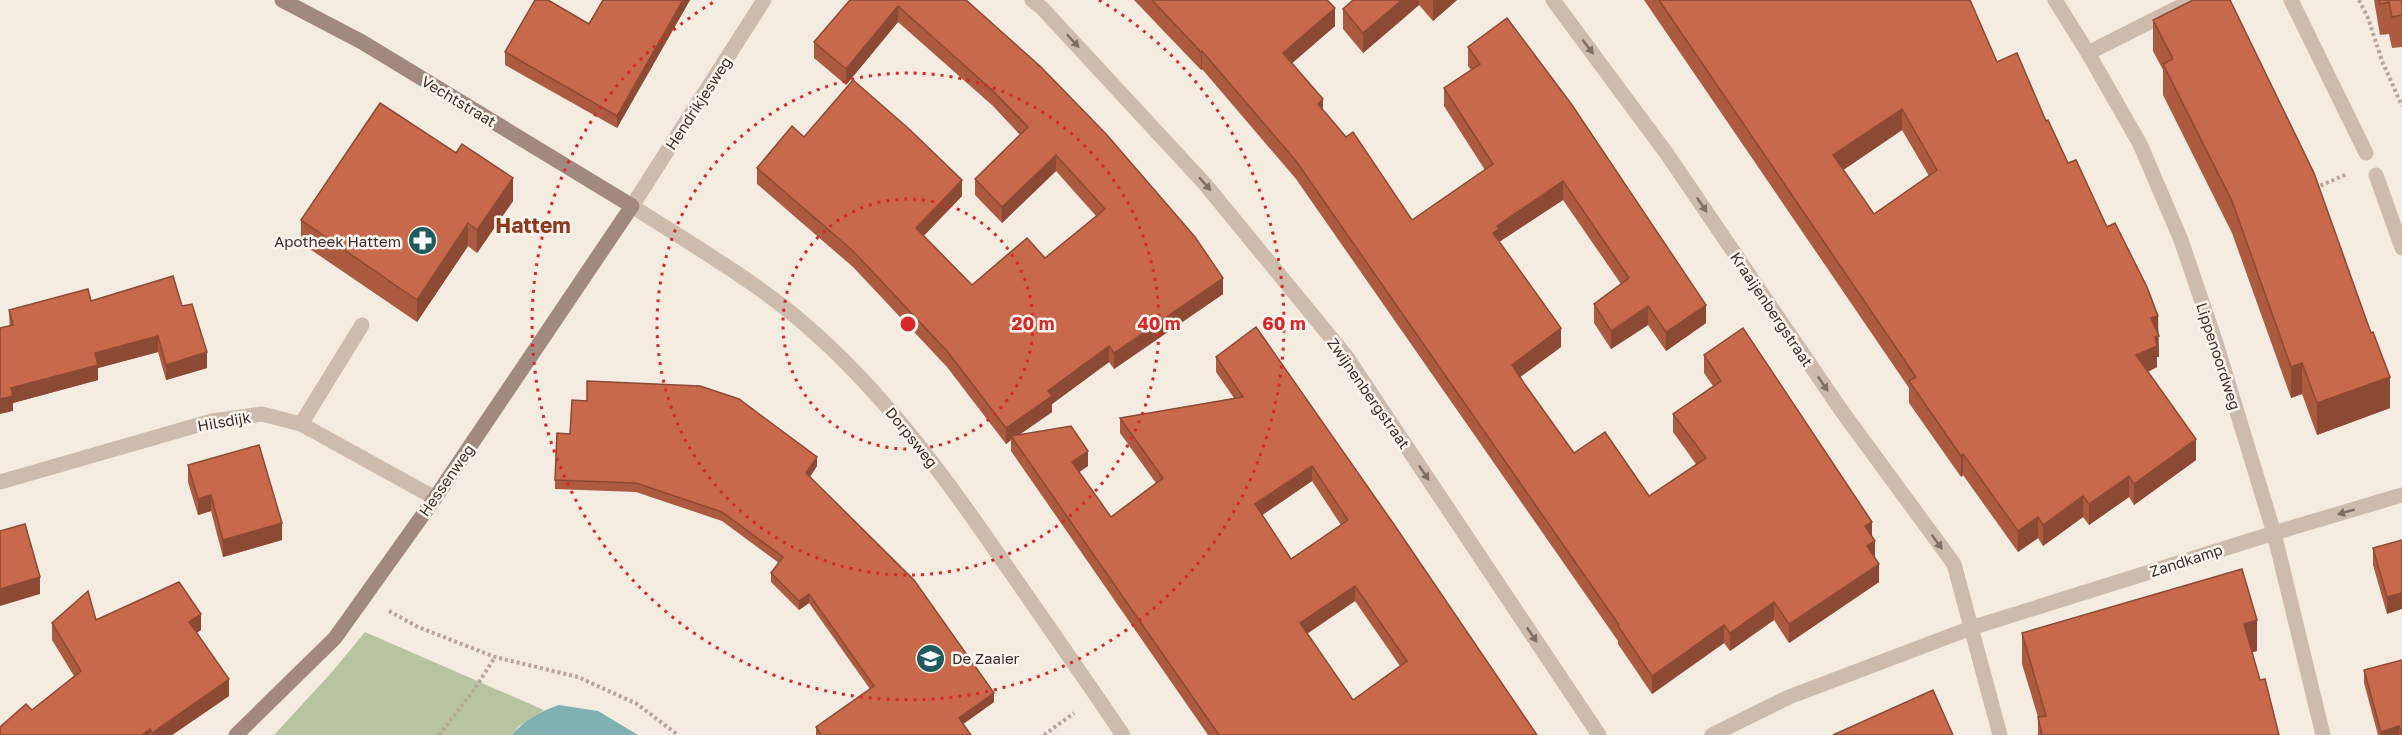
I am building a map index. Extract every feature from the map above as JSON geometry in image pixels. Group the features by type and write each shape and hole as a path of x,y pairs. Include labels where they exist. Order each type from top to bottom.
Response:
{"main road":[{"name":"Vechtstraat","path":"282,0 362,42 632,206"},
{"name":"Hessenweg","path":"236,735 335,638 435,498 632,206"}],"street":[{"name":"Hendrikjesweg","path":"632,206 764,0"},
{"name":"Zwijnenbergstraat","path":"1032,0 1042,8 1205,184 1346,356 1599,735"},
{"name":"Kraaijenbergstraat","path":"1553,0 1667,154 1841,410 1953,564 1971,628"},
{"name":"Lippenoordweg","path":"2055,0 2140,144 2181,240 2215,340 2274,533 2323,735"},
{"path":"2088,53 2193,0"},
{"path":"2291,0 2366,153"},
{"path":"2376,175 2402,248"},
{"name":"Dorpsweg","path":"632,206 765,292 818,335 864,380 930,457 968,508 1123,735"},
{"path":"300,424 362,325"},
{"name":"Hilsdijk","path":"0,482 212,421 262,414 300,424 435,498"},
{"name":"Zandkamp","path":"1712,735 1789,697 1971,628 2402,495"},
{"path":"1971,628 2000,735"}],"path":[{"path":"2359,0 2402,106"},
{"path":"364,597 418,627 495,657 578,677 637,704 678,735"},
{"path":"439,735 474,690 495,657"},
{"path":"1044,735 1096,696"}],"green space":[{"path":"365,632 544,710 519,726 512,735 274,735"}],"water":[{"path":"559,705 598,711 638,735 512,735 533,717"}],"building":[{"path":"535,0 548,0 589,24 603,0 683,0 617,116 505,52"},
{"path":"850,0 966,0 1041,67 1107,135 1195,237 1223,278 1114,353 1109,346 1048,391 1052,396 1006,428 947,351 853,251 757,168 792,126 804,137 853,80 908,128 962,180 916,228 972,285 1027,238 1045,258 1105,209 1056,155 1002,207 975,179 1028,127 993,91 898,6 846,69 814,42"},
{"path":"1152,0 1327,0 1335,8 1283,53 1323,99 1318,104 1346,137 1353,132 1412,220 1493,164 1444,88 1480,64 1468,47 1507,18 1572,105 1706,305 1666,332 1648,306 1611,331 1594,304 1629,278 1563,181 1497,226 1499,229 1493,233 1561,328 1512,365 1526,386 1574,453 1605,432 1649,496 1706,458 1673,414 1721,381 1704,355 1743,328 1872,522 1865,526 1875,541 1867,546 1879,564 1789,624 1774,602 1730,633 1724,625 1652,676 1619,625 1296,161 1202,51"},
{"path":"1353,0 1402,0 1363,33 1343,9"},
{"path":"1659,0 1970,0 1997,62 2017,53 2046,121 2048,120 2068,163 2076,160 2107,227 2115,223 2147,287 2158,316 2151,318 2159,336 2155,337 2157,346 2136,355 2196,439 2134,484 2129,476 2089,504 2083,496 2043,525 2038,517 2018,531 1963,454 1961,456 1909,381 1916,377","holes":["1902,109 1937,170 1874,214 1833,155"]},
{"path":"2193,0 2230,0 2314,173 2371,333 2373,332 2390,377 2317,403 2302,363 2291,367 2232,201 2163,64 2173,59 2153,20"},
{"path":"2379,0 2402,0 2402,15 2392,17 2389,2 2380,4"},
{"path":"380,103 456,153 462,144 513,178 477,230 468,223 417,300 301,220"},
{"path":"173,276 182,306 192,304 207,352 166,365 158,336 95,353 98,365 11,388 13,396 0,399 0,328 13,325 9,310 88,289 91,301"},
{"path":"1256,327 1537,735 1219,735 1011,436 1071,426 1088,451 1072,462 1111,517 1163,478 1120,418 1243,397 1216,357","holes":["1312,466 1348,520 1291,559 1255,504","1355,586 1407,661 1353,700 1300,623"]},
{"path":"587,381 700,386 739,399 817,457 806,473 914,580 994,693 959,718 971,735 821,735 816,727 874,686 809,594 799,601 771,573 783,557 722,512 636,483 555,480 557,433 570,434 572,400 587,401"},
{"path":"259,445 282,523 223,540 211,495 198,499 188,465"},
{"path":"25,524 40,577 0,589 0,531"},
{"path":"2402,540 2402,593 2387,597 2373,548"},
{"path":"2242,569 2257,620 2244,624 2260,680 2265,679 2279,735 2042,735 2038,717 2046,716 2022,633"},
{"path":"179,582 201,614 189,622 229,679 152,733 150,729 142,735 0,735 0,727 26,704 32,710 81,671 52,623 88,591 96,620"},
{"path":"2402,660 2402,735 2399,726 2381,732 2364,670"},
{"path":"1933,690 1953,735 1833,735"}],"place":[{"name":"Apotheek Hattem","path":"422,241"},
{"name":"De Zaaier","path":"931,658"}],"district":[{"name":"Hattem","path":"533,225"}]}
